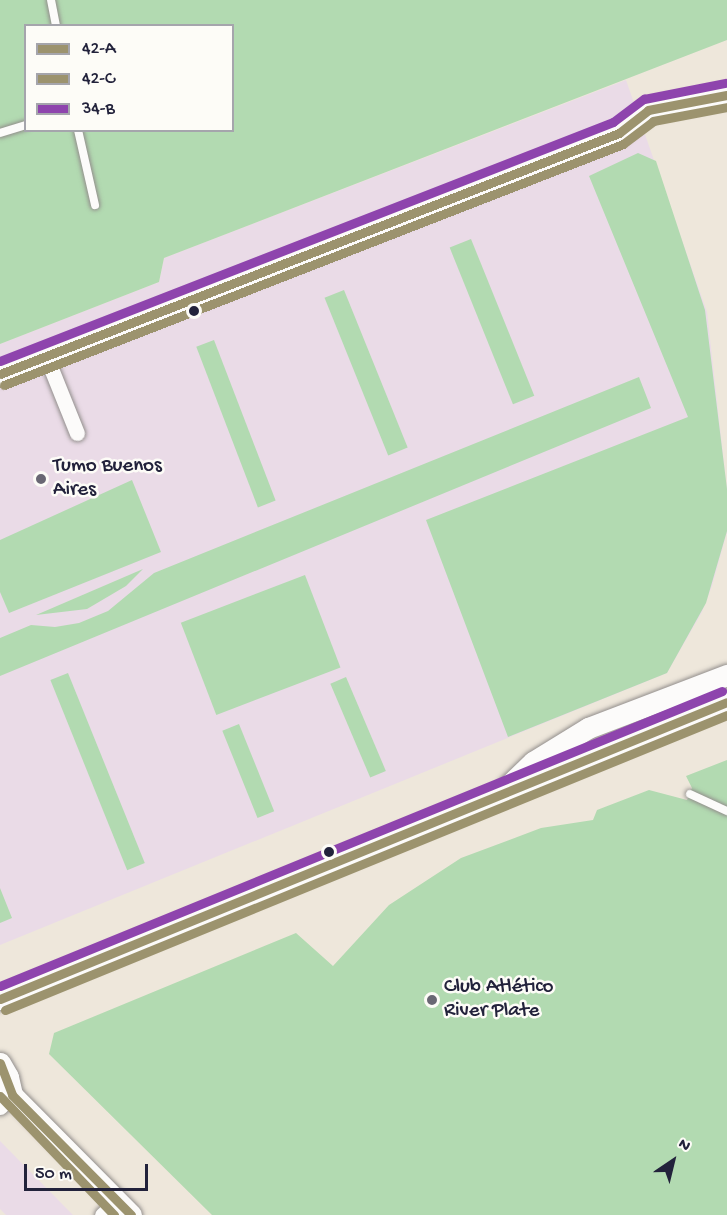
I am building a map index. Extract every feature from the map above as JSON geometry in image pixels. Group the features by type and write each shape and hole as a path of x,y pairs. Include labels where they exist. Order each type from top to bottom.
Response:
{"main road":[{"path":"0,374 619,133 648,110 727,95"},
{"path":"498,796 533,762 588,729 727,675"},
{"path":"0,999 727,702"},
{"path":"0,1064 8,1077 4,1098 117,1210"}],"street":[{"path":"45,357 77,434"}],"lane":[{"path":"51,0 56,24"},
{"path":"0,133 24,126"},
{"path":"78,132 95,205"},
{"path":"690,794 727,811"}],"shaded area":[{"path":"626,80 707,312 727,490 727,532 712,586 702,612 667,673 0,945 0,344 159,282 164,258"},
{"path":"0,1141 73,1215 6,1215 0,1209"}],"green space":[{"path":"0,0 727,0 727,40 164,258 159,282 0,344"},
{"path":"638,153 656,161 705,310 727,489 727,531 706,603 667,673 508,737 426,520 688,417 589,176"},
{"path":"471,239 534,396 513,404 450,248"},
{"path":"344,290 408,448 388,455 325,298"},
{"path":"214,340 276,501 258,507 196,347"},
{"path":"639,377 651,408 0,676 0,638 31,625 55,627 79,623 108,611 154,573"},
{"path":"132,480 161,552 9,613 0,592 0,540"},
{"path":"143,569 126,586 87,609 36,615"},
{"path":"305,575 340,667 216,715 181,623"},
{"path":"68,673 145,863 127,870 50,680"},
{"path":"346,677 386,771 370,778 330,684"},
{"path":"239,724 274,811 258,818 222,731"},
{"name":"Club Atlético River Plate","path":"727,760 727,1215 212,1215 49,1054 54,1033 296,933 333,966 389,905 461,858 541,828 593,820 597,810 649,790 687,800 692,788 686,776"},
{"path":"0,888 12,918 0,923"}],"transit line":[{"name":"34-B","path":"0,361 613,122 644,99 725,83"},
{"name":"42-A","path":"0,374 619,133 648,110 727,95"},
{"name":"42-C","path":"4,385 623,144 653,121 727,107"},
{"name":"34-B","path":"0,986 722,691"},
{"name":"42-A","path":"0,999 727,702"},
{"name":"42-C","path":"5,1010 727,715"},
{"name":"42-A","path":"0,1063 12,1095 131,1215"},
{"name":"42-C","path":"0,1096 114,1215"}],"place":[{"name":"Tumo Buenos Aires","path":"41,479"},
{"name":"Club Atlético River Plate","path":"432,1000"}]}
